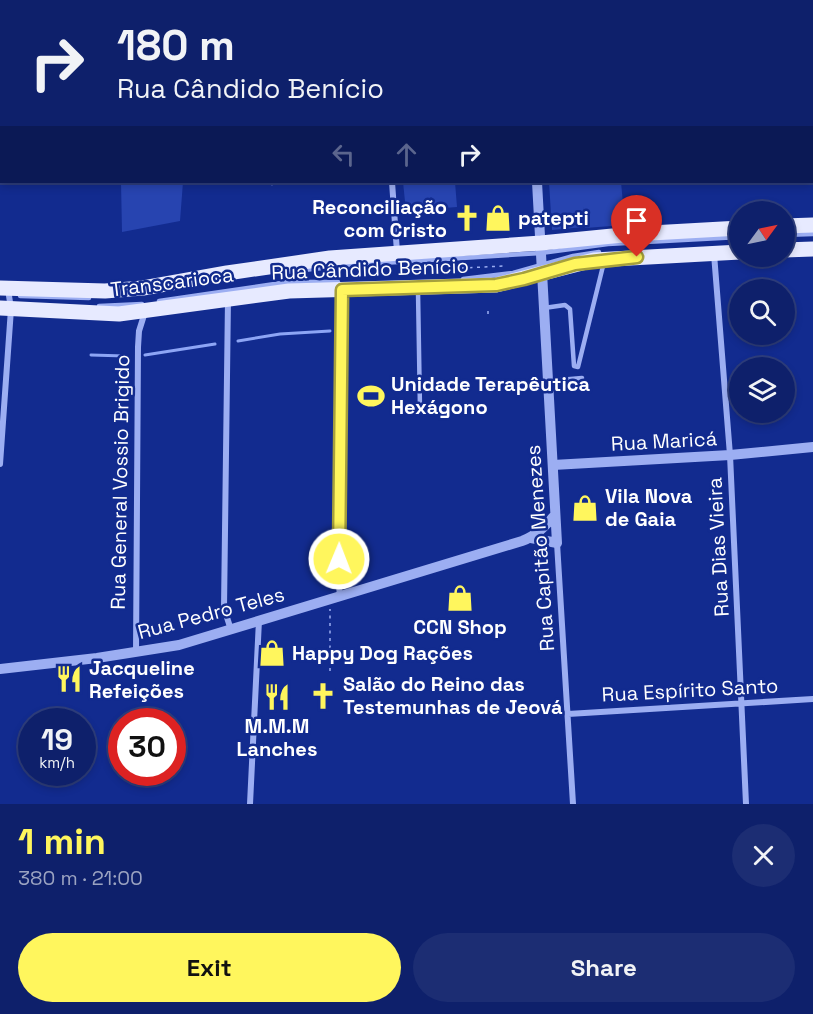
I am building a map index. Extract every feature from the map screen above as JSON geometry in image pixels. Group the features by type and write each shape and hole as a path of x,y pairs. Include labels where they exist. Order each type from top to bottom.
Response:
{"main road":[{"path":"795,226 813,225"},
{"name":"Rua Cândido Benício","path":"5,298 88,314 289,291 496,285 541,259 633,234 729,229"},
{"path":"795,250 813,249"},
{"name":"Rua Cândido Benício","path":"5,298 143,288 330,258 397,252 541,259 575,264 604,256 729,252"}],"street":[{"path":"243,0 267,0"},
{"path":"392,183 397,252"},
{"name":"Rua Capitão Menezes","path":"537,183 573,804"},
{"name":"Rua Dias Vieira","path":"714,253 730,455 746,804"},
{"path":"335,597 338,576 342,290"},
{"path":"0,464 5,298"},
{"path":"228,299 224,608 231,630"},
{"name":"Rua General Vossio Brigido","path":"136,652 138,347 139,332 148,306"},
{"name":"Rua Maricá","path":"553,465 730,455 813,447"},
{"name":"Rua Pedro Teles","path":"0,669 43,666 179,645 531,538 555,515"},
{"name":"Rua Pedro Teles","path":"531,538 557,543"},
{"path":"250,804 259,620"},
{"name":"Rua Espírito Santo","path":"568,714 813,699"}],"lane":[{"path":"795,235 813,234"},
{"name":"Transcarioca","path":"266,274 350,265 541,259 608,244 729,238"},
{"path":"544,308 565,305 570,309 574,366 578,367 604,256"},
{"name":"Transcarioca","path":"148,306 288,282 393,284 513,273 541,259"},
{"path":"418,288 420,410"},
{"name":"Transcarioca","path":"104,297 124,296"},
{"name":"Transcarioca","path":"5,298 95,298"},
{"path":"548,381 582,378"}],"path":[{"path":"462,268 512,265"},
{"path":"330,671 335,597"}],"shaded area":[{"path":"121,183 183,183 180,221 122,232"},
{"path":"403,183 455,183 457,207 406,211"},
{"path":"549,183 621,183 625,225 585,228 583,206 584,227 552,230"}],"waterway":[{"path":"238,341 280,334 330,331"},
{"path":"145,355 215,344"},
{"path":"91,355 125,356"}],"place":[{"name":"Reconciliação com Cristo","path":"467,218"},
{"name":"patepti","path":"498,218"},
{"name":"Unidade Terapêutica Hexágono","path":"371,396"},
{"name":"Vila Nova de Gaia","path":"585,508"},
{"name":"CCN Shop","path":"460,598"},
{"name":"Happy Dog Rações","path":"272,653"},
{"name":"Jacqueline Refeições","path":"69,679"},
{"name":"Salão do Reino das Testemunhas de Jeová","path":"323,696"},
{"name":"M.M.M Lanches","path":"277,697"}],"route":[{"path":"339,559 342,290 496,285 594,260 637,257"}]}
